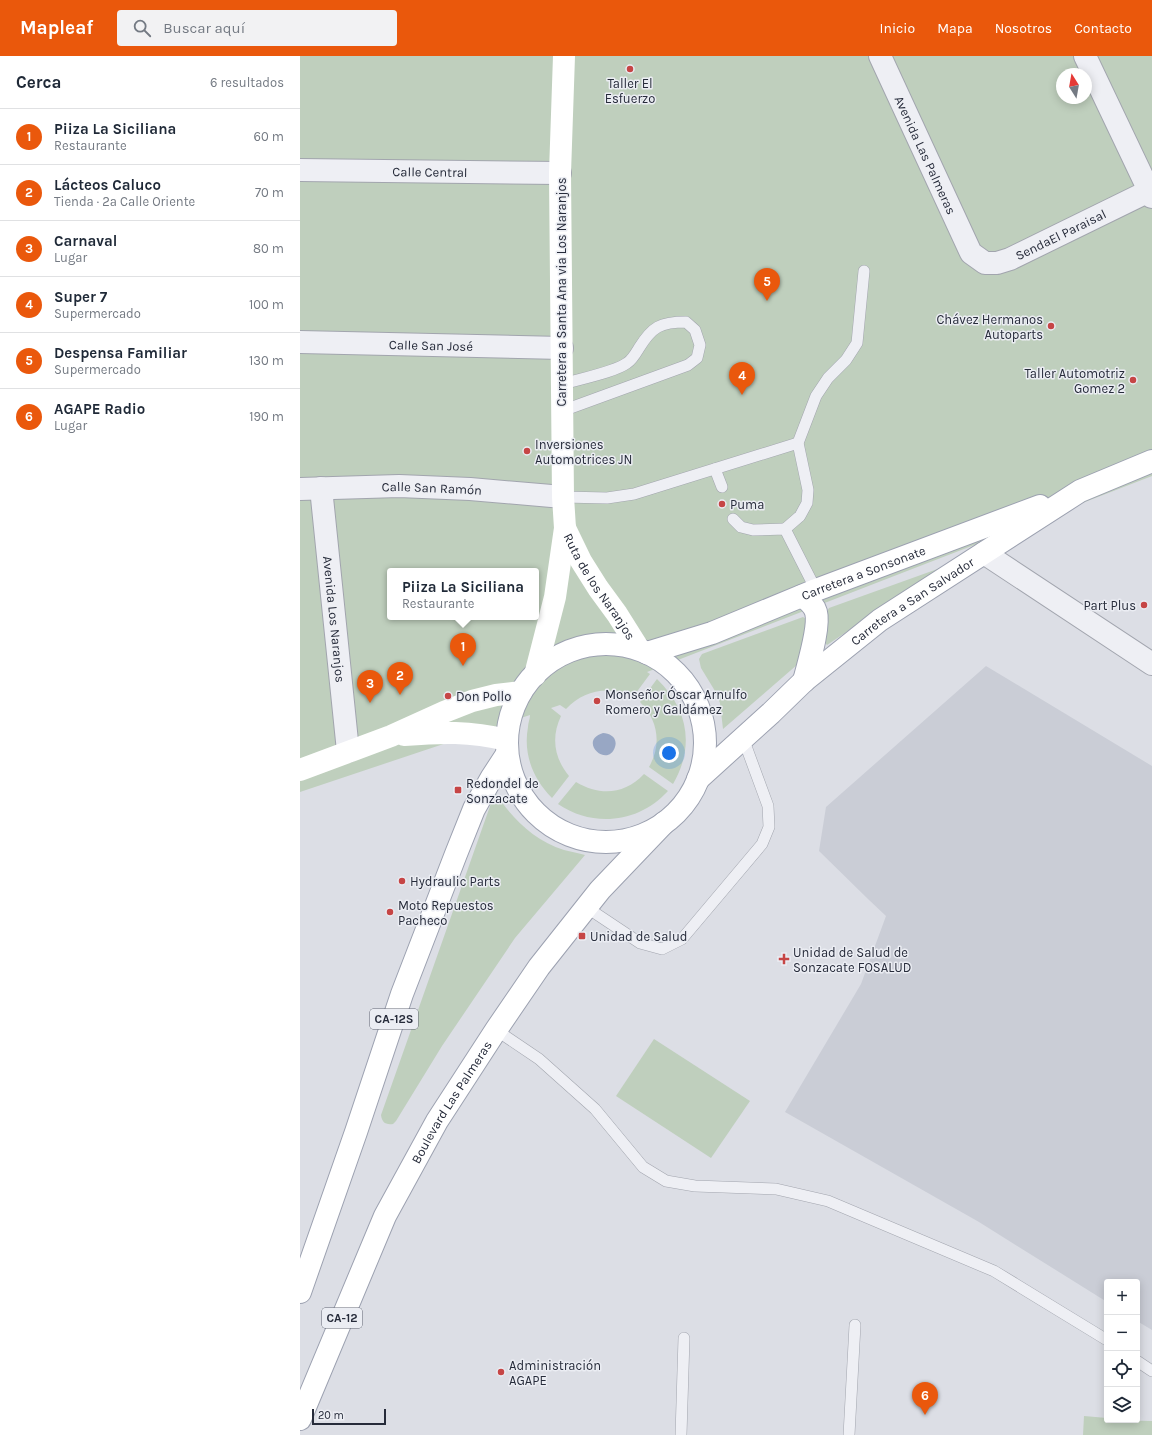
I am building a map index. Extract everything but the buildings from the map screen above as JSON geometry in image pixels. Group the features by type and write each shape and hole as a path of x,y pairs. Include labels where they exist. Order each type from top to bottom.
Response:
{"main road":[{"name":"Carretera a Santa Ana via Los Naranjos","path":"564,56 560,173 563,497 565,528"},
{"name":"Carretera a San Salvador","path":"698,779 804,681 880,620 1080,491 1152,461"},
{"name":"Carretera a Sonsonate","path":"643,651 712,633 809,593 1080,491"},
{"name":"Ruta de los Naranjos","path":"565,528 591,578 643,651"},
{"name":"Ruta de los Naranjos","path":"535,674 555,597 565,528"},
{"path":"804,681 816,630 816,612 810,601 809,593"},
{"path":"601,645 643,651 664,663 679,677 691,693 699,710 705,740 704,759 698,779 684,804 671,817 664,823 638,836 618,841 589,840 561,831 541,817 524,799 511,773 507,747 512,710 521,692 535,674 554,659 577,649 601,645"},
{"path":"300,770 348,750 391,736 472,701 496,695 521,692"},
{"path":"391,736 454,732 487,736 507,747"},
{"name":"CA-12S","path":"300,1292 402,994 474,809 507,747"},
{"name":"Boulevard Las Palmeras","path":"300,1420 384,1216 437,1121 539,967 586,907 664,823"}],"street":[{"name":"Avenida Las Palmeras","path":"880,56 971,253"},
{"path":"1085,56 1151,194"},
{"name":"Calle Central","path":"300,170 560,173"},
{"name":"SendaEl Paraisal","path":"971,253 985,263 997,263 1010,259 1151,194"},
{"name":"Calle San José","path":"300,342 562,348"},
{"name":"Calle San Ramón","path":"310,489 399,486 470,489 563,497"},
{"name":"Avenida Los Naranjos","path":"310,489 348,750"},
{"path":"984,553 1152,664"}],"lane":[{"path":"733,519 741,527 753,530 785,529 800,516 807,503 808,490 798,443 816,396 828,378 846,360 857,342 864,271"},
{"path":"562,411 688,365 697,358 700,345 695,330 686,322 672,322 658,326 647,335 628,362 617,368 563,384"},
{"path":"563,497 607,498 634,494 798,443"},
{"path":"716,469 722,487"},
{"path":"785,529 809,593"},
{"path":"586,907 640,943 662,949 682,939 762,844 769,827 768,806 743,738"},
{"path":"496,1030 539,1059 595,1109 643,1167 666,1181 695,1186 776,1189 828,1201 994,1271 1104,1338"},
{"path":"849,1435 855,1325"},
{"path":"681,1435 684,1338"},
{"path":"1140,1363 1152,1371"}],"shaded area":[{"path":"986,666 1152,766 1152,1330 1140,1323 1140,1279 1104,1279 1104,1300 979,1222 785,1112 861,984 886,916 819,851 826,807"}],"green space":[{"path":"300,56 1152,56 1152,476 647,672 650,674 633,697 615,691 597,691 581,697 566,709 560,705 551,708 561,716 555,739 557,755 569,776 552,798 545,791 531,766 527,747 530,715 300,792"},
{"path":"943,567 827,645 824,642 826,613 829,608"},
{"path":"803,617 806,619 806,627 798,664 723,729 720,703 715,691 701,668 699,659 702,654"},
{"path":"657,679 676,703 685,728 686,742 684,756 680,770 673,784 649,767 656,750 656,733 651,717 640,702"},
{"path":"644,774 668,791 644,810 630,816 601,819 586,817 572,812 558,804 576,782 594,790 612,791 628,786"},
{"path":"495,792 516,820 543,841 564,850 585,855 515,938 442,1046 396,1121 393,1124 386,1123 382,1120 381,1115"},
{"path":"654,1039 750,1101 711,1158 616,1096"},
{"path":"1084,1416 1104,1418 1104,1423 1140,1423 1140,1421 1152,1421 1152,1435 1083,1435"}],"water":[{"path":"603,733 611,735 616,744 611,753 607,755 601,754 597,751 593,742 596,737"}],"place":[{"name":"Taller El Esfuerzo","path":"630,69"},
{"name":"Despensa Familiar","path":"767,301"},
{"name":"Chávez Hermanos Autoparts","path":"1051,326"},
{"name":"Taller Automotriz Gomez 2","path":"1133,380"},
{"name":"Super 7","path":"742,395"},
{"name":"Inversiones Automotrices JN","path":"527,451"},
{"name":"Puma","path":"722,504"},
{"name":"Part Plus","path":"1144,605"},
{"name":"Piiza La Siciliana","path":"463,666"},
{"name":"Lácteos Caluco","path":"400,695"},
{"name":"Don Pollo","path":"448,696"},
{"name":"Monseñor Óscar Arnulfo Romero y Galdámez","path":"597,701"},
{"name":"Carnaval","path":"370,703"},
{"name":"Redondel de Sonzacate","path":"458,790"},
{"name":"Hydraulic Parts","path":"402,881"},
{"name":"Moto Repuestos Pacheco","path":"390,912"},
{"name":"Unidad de Salud","path":"582,936"},
{"name":"Unidad de Salud de Sonzacate FOSALUD","path":"784,959"},
{"name":"Administración AGAPE","path":"501,1372"},
{"name":"AGAPE Radio","path":"925,1415"}]}
